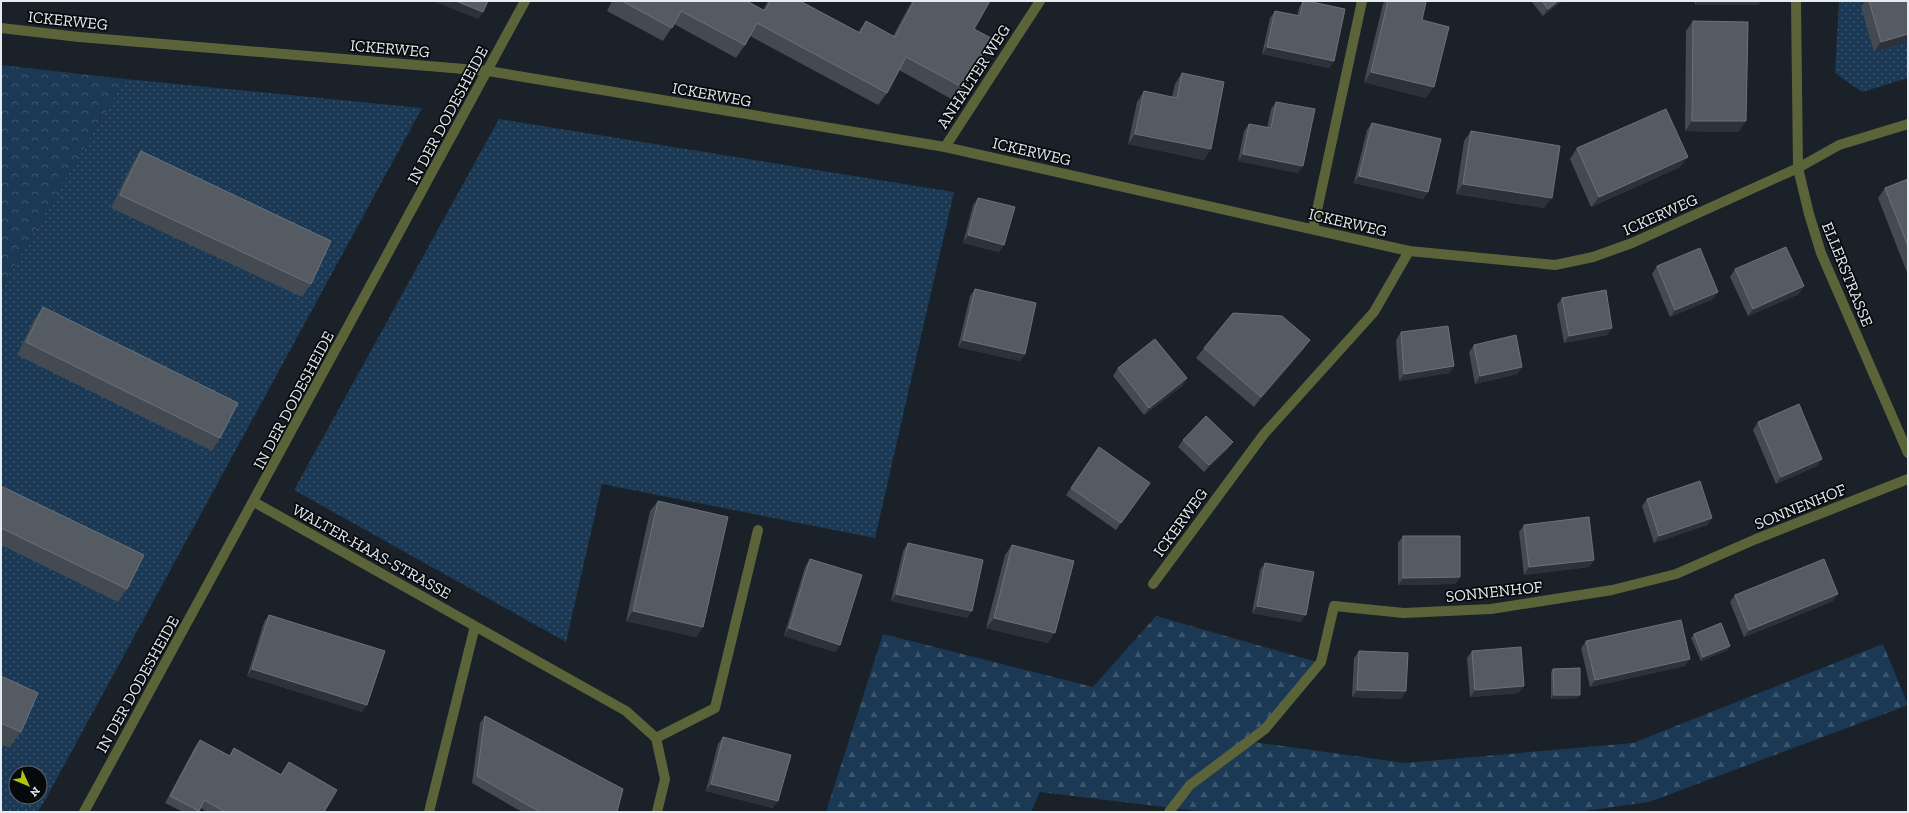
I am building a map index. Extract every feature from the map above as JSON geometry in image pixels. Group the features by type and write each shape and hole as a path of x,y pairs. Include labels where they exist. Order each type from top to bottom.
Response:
{"street":[{"name":"IN DER DODESHEIDE","path":"84,812 254,502 525,1"},
{"name":"ANHALTER WEG","path":"945,147 1040,1"},
{"path":"1313,229 1362,1"},
{"name":"ELLERSTRASSE","path":"1796,1 1798,168 1809,214 1821,253 1908,453"},
{"name":"ICKERWEG","path":"1,28 87,38 488,71 945,147 1409,251 1555,265 1593,257 1682,222 1798,168 1839,145 1908,124"},
{"name":"ICKERWEG","path":"1153,584 1264,434 1374,312 1409,251"},
{"name":"SONNENHOF","path":"1170,812 1190,785 1265,729 1321,662 1334,606 1404,613 1492,609 1612,590 1676,574 1756,539 1908,479"},
{"name":"WALTER-HAAS-STRASSE","path":"254,502 626,711 656,738"},
{"path":"658,812 665,779 656,738 715,708 758,530"},
{"path":"429,812 475,626"}],"green space":[{"path":"1839,1 1908,1 1908,78 1862,92 1835,73"},
{"path":"1,65 125,79 1,288"},
{"path":"125,79 422,108 48,795 48,765 8,765 8,805 42,805 38,812 1,812 1,288"},
{"path":"499,119 954,192 875,538 602,484 566,642 294,490"},
{"path":"1156,616 1317,662 1253,742 1405,763 1633,743 1883,644 1908,705 1649,802 1577,812 1205,812 1040,792 1031,812 826,812 883,634 1093,687"}],"building":[{"path":"456,1 488,1 483,12"},
{"path":"622,1 747,1 765,11 770,1 800,1 860,33 866,21 895,37 914,1 990,1 974,29 991,38 964,88 906,57 887,93 757,23 745,45 681,11 672,28"},
{"path":"1303,1 1345,9 1334,61 1267,47 1275,11 1300,16"},
{"path":"1388,1 1426,2 1422,20 1449,27 1434,87 1371,72"},
{"path":"1542,1 1558,1 1548,9"},
{"path":"1869,1 1908,1 1908,34 1881,42"},
{"path":"1693,21 1748,22 1746,121 1692,121"},
{"path":"1182,73 1224,82 1211,149 1135,134 1144,91 1177,98"},
{"path":"1276,102 1315,109 1303,166 1243,154 1249,124 1271,128"},
{"path":"1666,109 1688,157 1599,197 1577,148"},
{"path":"1372,123 1441,139 1428,192 1359,176"},
{"path":"1471,131 1560,146 1552,198 1463,184"},
{"path":"141,151 331,241 311,284 120,195"},
{"path":"1908,179 1908,246 1885,188"},
{"path":"978,198 1015,207 1004,245 968,235"},
{"path":"1786,247 1804,286 1753,309 1735,269"},
{"path":"1700,248 1718,292 1675,310 1657,266"},
{"path":"975,289 1036,303 1025,354 963,340"},
{"path":"1606,290 1612,328 1569,336 1562,298"},
{"path":"43,307 238,403 220,438 26,342"},
{"path":"1233,313 1282,316 1310,340 1261,397 1204,348"},
{"path":"1448,326 1454,366 1404,374 1401,332"},
{"path":"1516,335 1522,367 1480,376 1474,345"},
{"path":"1155,339 1187,378 1149,408 1118,368"},
{"path":"1799,404 1822,459 1781,477 1758,422"},
{"path":"1206,416 1233,442 1209,465 1183,440"},
{"path":"1099,447 1150,483 1121,523 1071,488"},
{"path":"1700,481 1712,518 1659,536 1647,499"},
{"path":"1,486 144,555 127,589 1,528"},
{"path":"658,501 728,517 703,627 633,611"},
{"path":"1589,517 1594,560 1529,567 1524,525"},
{"path":"1403,536 1460,536 1460,577 1403,578"},
{"path":"908,543 983,560 972,611 896,594"},
{"path":"1012,545 1074,561 1055,633 994,618"},
{"path":"810,559 862,575 840,645 789,628"},
{"path":"1824,559 1838,594 1749,630 1735,595"},
{"path":"1265,563 1314,572 1306,615 1257,606"},
{"path":"269,615 385,651 367,705 252,669"},
{"path":"1681,620 1690,659 1595,680 1586,641"},
{"path":"1721,623 1730,646 1703,657 1694,634"},
{"path":"1521,647 1524,686 1475,690 1472,651"},
{"path":"1359,651 1408,653 1406,691 1357,690"},
{"path":"1580,668 1580,695 1554,695 1553,669"},
{"path":"1,676 38,693 21,732 1,723"},
{"path":"485,716 623,789 617,812 540,812 477,776"},
{"path":"723,737 791,755 778,801 711,784"},
{"path":"200,740 230,756 234,748 281,775 289,762 337,790 324,812 225,812 204,800 199,811 170,796"}]}
